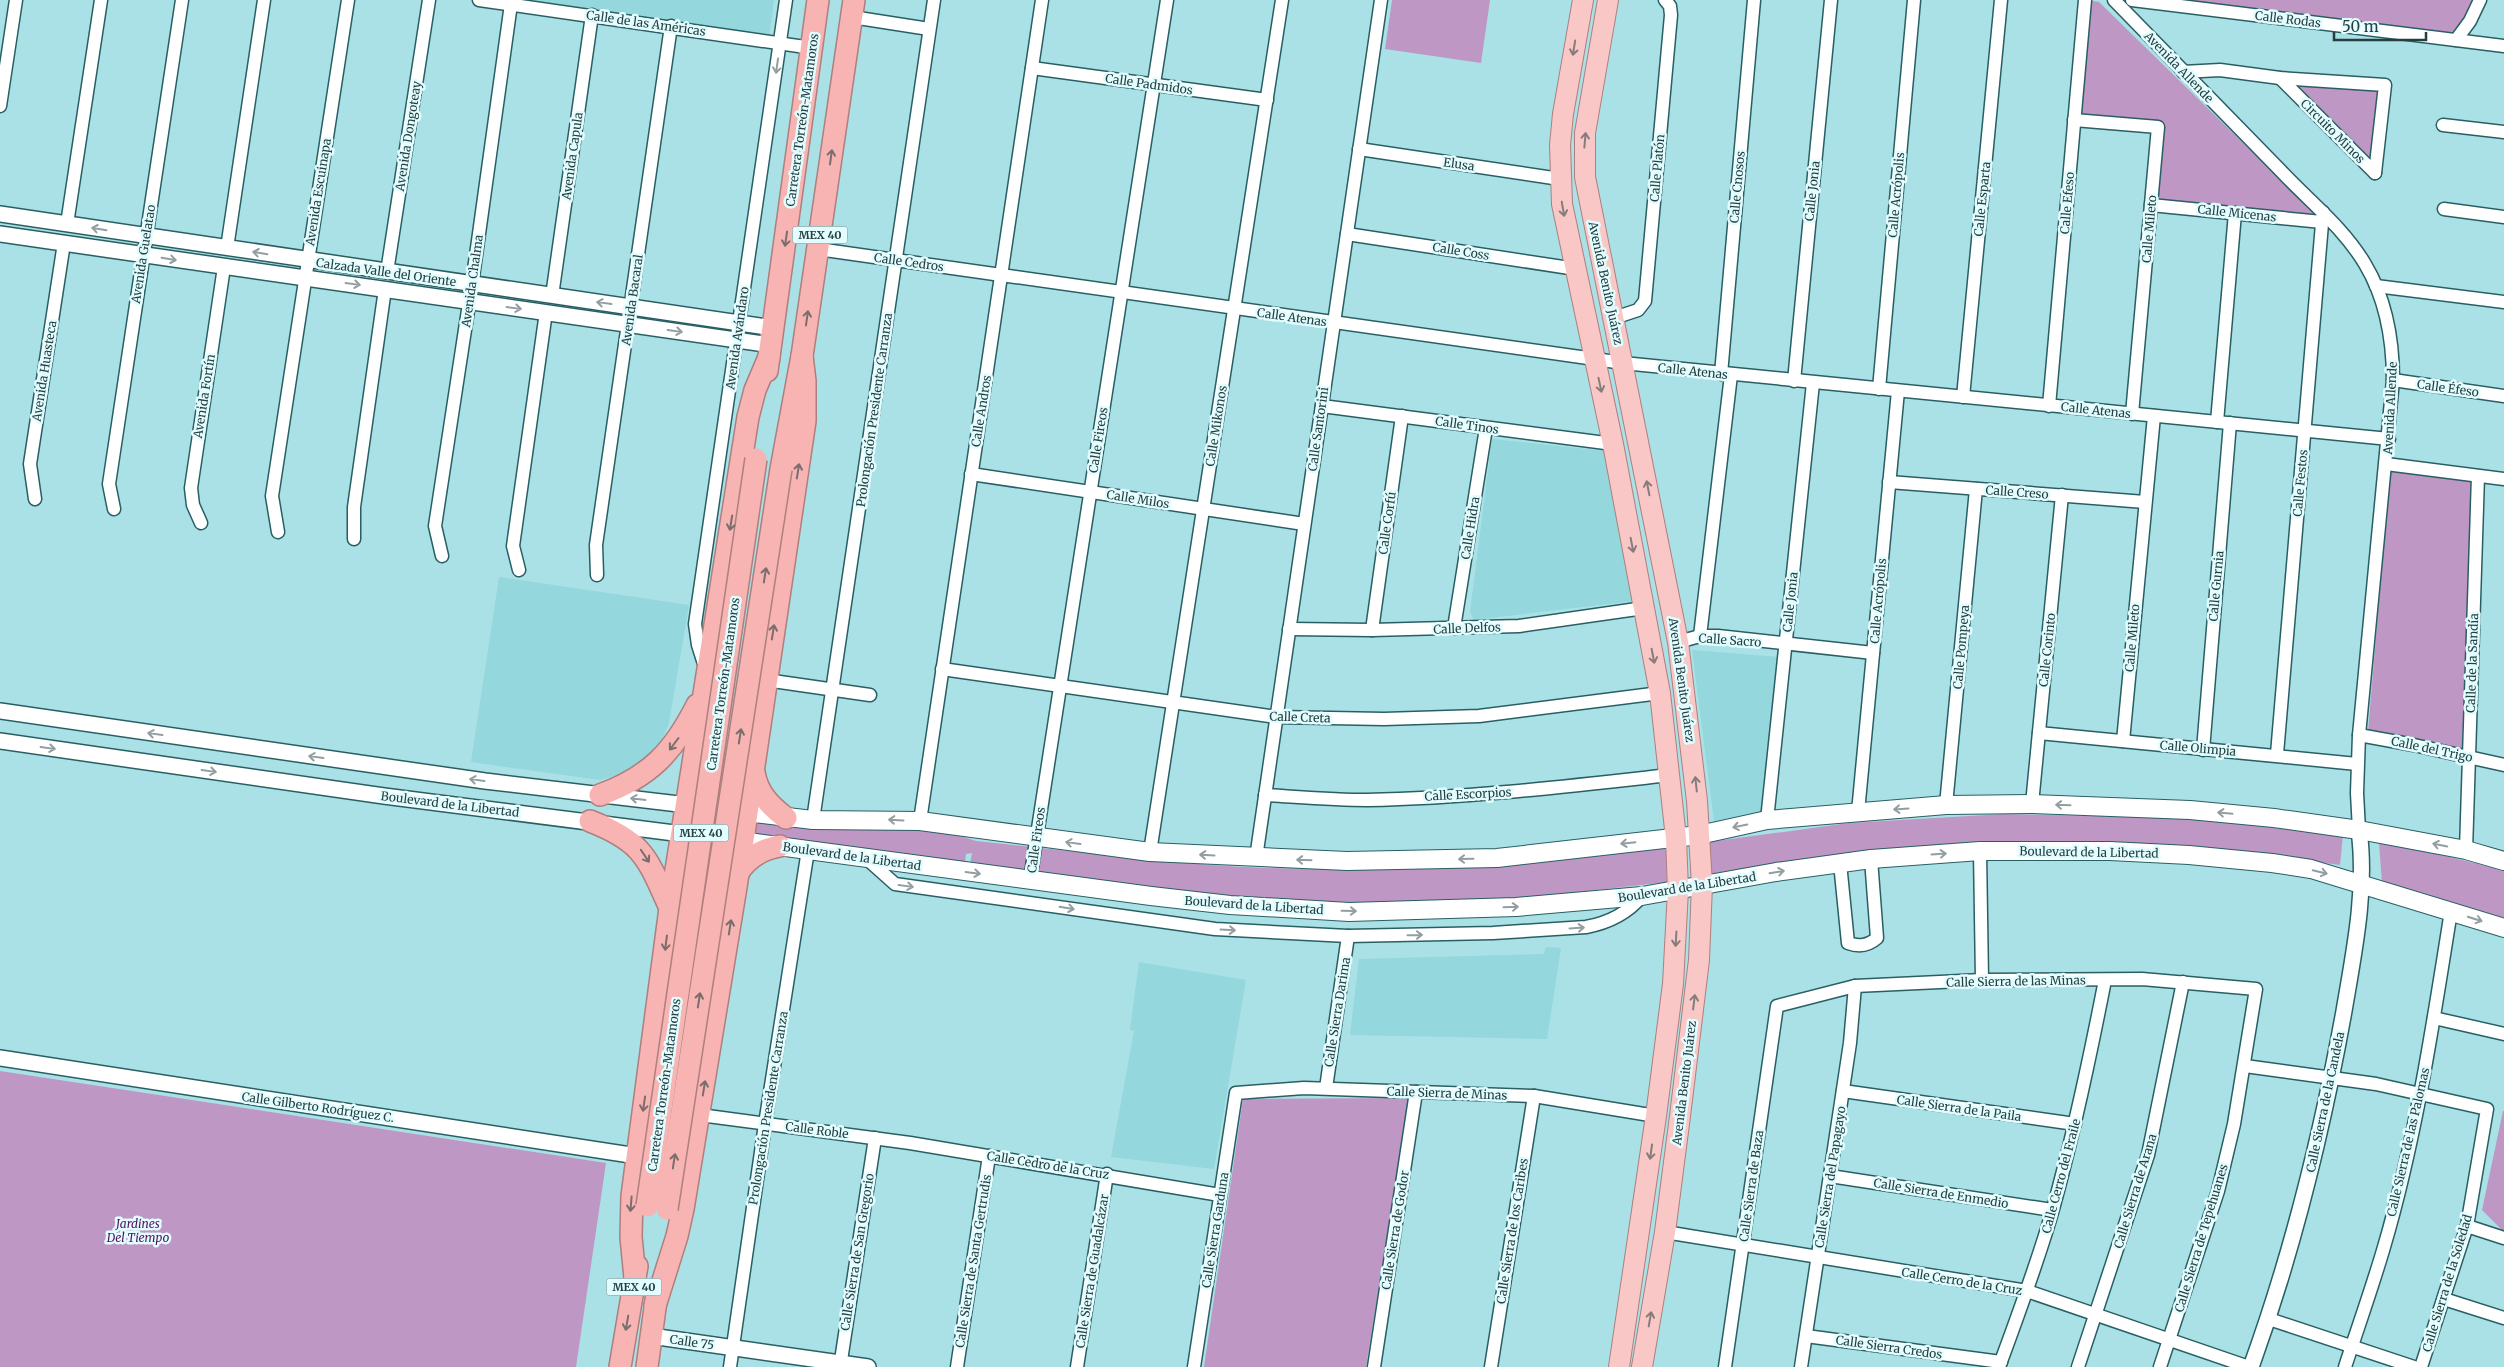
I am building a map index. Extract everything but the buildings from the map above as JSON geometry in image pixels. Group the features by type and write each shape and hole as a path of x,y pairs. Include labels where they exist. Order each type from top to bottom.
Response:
{"highway":[{"name":"Carretera Torreón-Matamoros","path":"620,1367 635,1278 657,1208 818,0"},
{"name":"MEX 40","path":"646,1367 655,1306 657,1208 781,469 802,356 853,9"},
{"path":"635,1278 630,1220 672,901 748,417 771,343"},
{"path":"655,1306 678,1236 700,1115 737,880 805,421 805,381 802,356"},
{"path":"600,795 638,778 670,750 682,734 706,681"},
{"path":"697,743 702,752 722,763 754,765"},
{"path":"754,765 756,783 764,798 786,818"},
{"path":"590,821 626,837 640,848 672,901"},
{"path":"672,901 689,883 708,879 728,882 737,880 753,856 766,849 780,846"}],"main road":[{"name":"Avenida Benito Juárez","path":"1583,0 1563,114 1560,179 1562,204 1613,444 1660,693 1676,838 1678,890 1673,984 1656,1116 1619,1367"},
{"name":"Avenida Benito Juárez","path":"1608,0 1585,133 1584,159 1589,198 1678,642 1692,747 1702,886 1699,960 1665,1232 1642,1367"},
{"path":"687,805 813,820 920,821 1150,852 1346,861 1497,858 1698,835 1767,820 1946,805 2032,804 2190,810 2274,818 2359,830 2466,850 2504,861"},
{"name":"Boulevard de la Libertad","path":"682,834 743,840 867,859 1230,905 1349,912 1516,906 1642,896 1840,863 1980,851 2110,851 2189,855 2291,866 2333,875 2504,928"}],"street":[{"path":"0,106 16,0"},
{"path":"66,224 101,0"},
{"name":"Avenida Guelatao","path":"114,508 109,484 182,0"},
{"path":"227,248 264,0"},
{"name":"Avenida Escuinapa","path":"278,532 272,496 348,0"},
{"name":"Avenida Dongoteay","path":"387,272 429,0"},
{"name":"Calle de las Américas","path":"480,0 672,26 812,48"},
{"name":"Avenida Avándaro","path":"706,681 698,645 696,624 786,0"},
{"name":"Prolongación Presidente Carranza","path":"813,820 934,0"},
{"name":"Calle Andros","path":"920,821 1042,0"},
{"name":"Calle Fireos","path":"1030,880 1167,0"},
{"name":"Calle Mikonos","path":"1150,852 1282,0"},
{"name":"Calle Santorini","path":"1256,858 1381,0"},
{"name":"Calle Platón","path":"1614,318 1638,310 1645,302 1671,15 1670,6 1665,0"},
{"name":"Calle Cnosos","path":"1700,636 1726,374 1754,0"},
{"name":"Calle Jonia","path":"1794,381 1831,0"},
{"name":"Calle Acrópolis","path":"1878,389 1914,0"},
{"name":"Calle Esparta","path":"1962,397 2001,0"},
{"name":"Calle Efeso","path":"2049,406 2085,0"},
{"name":"Avenida Allende","path":"2114,0 2323,217 2344,234 2365,264 2376,286 2389,329 2393,380 2389,439 2359,735 2357,764 2359,830"},
{"name":"Calle Rodas","path":"2132,0 2504,46"},
{"path":"2456,40 2470,22 2480,0"},
{"name":"Avenida Chalma","path":"442,556 434,526 470,301 511,4"},
{"path":"853,9 929,29"},
{"name":"Avenida Capula","path":"552,296 592,15"},
{"name":"Avenida Bacaral","path":"596,574 596,545 672,26"},
{"name":"Calle Padmidos","path":"1032,68 1266,100"},
{"name":"Circuito Minos","path":"2183,72 2220,70 2280,78 2385,85 2375,174 2280,78"},
{"name":"Calle Mileto","path":"2074,120 2158,127 2132,414"},
{"path":"2443,125 2504,132"},
{"name":"Elusa","path":"1359,149 1560,179"},
{"name":"Calle Micenas","path":"2151,205 2234,213 2323,217"},
{"path":"2444,209 2504,217"},
{"path":"2217,422 2234,213"},
{"name":"Calzada Valle del Oriente","path":"0,214 739,323 771,343"},
{"name":"Calle Festos","path":"2278,754 2323,217"},
{"name":"Calzada Valle del Oriente","path":"0,234 737,340 771,343"},
{"name":"Calle Coss","path":"1347,234 1576,269"},
{"name":"Avenida Huasteca","path":"34,499 30,464 64,243"},
{"name":"Calle Cedros","path":"818,249 1001,276"},
{"name":"Avenida Fortín","path":"201,523 193,505 191,488 224,267"},
{"name":"Calle Atenas","path":"1001,276 1595,360 2389,439"},
{"path":"2376,286 2504,302"},
{"path":"354,539 354,508 385,289"},
{"path":"520,570 513,546 546,312"},
{"name":"Calle Éfeso","path":"2393,380 2504,396"},
{"name":"Calle Jonia","path":"1767,820 1813,383"},
{"name":"Calle Acrópolis","path":"1858,812 1898,391"},
{"name":"Calle Tinos","path":"1322,406 1613,444"},
{"name":"Calle Corfú","path":"1372,630 1402,416"},
{"name":"Calle Mileto","path":"2122,741 2154,416"},
{"name":"Calle Gurnia","path":"2203,750 2230,423"},
{"name":"Calle Hidra","path":"1454,628 1486,428"},
{"path":"2386,464 2504,479"},
{"name":"Calle Milos","path":"972,474 1304,524"},
{"name":"Calle de la Sandía","path":"2466,850 2478,476"},
{"name":"Calle Creso","path":"1889,482 2145,502"},
{"name":"Calle Pompeya","path":"1946,805 1976,489"},
{"name":"Calle Corinto","path":"2032,804 2062,495"},
{"name":"Calle Delfos","path":"1289,628 1372,630 1519,626 1644,608"},
{"name":"Calle Sacro","path":"1678,642 1700,636 1873,652"},
{"name":"Calle Creta","path":"942,669 1276,717 1384,718 1479,716 1660,693"},
{"path":"766,680 870,696"},
{"path":"0,711 485,781 687,805"},
{"name":"Calle Olimpia","path":"2039,733 2203,750 2278,754 2357,764"},
{"name":"Calle del Trigo","path":"2359,735 2469,756 2504,765"},
{"name":"Boulevard de la Libertad","path":"0,741 384,796 682,834"},
{"name":"Calle Escorpios","path":"1265,795 1367,800 1453,796 1533,790 1670,775"},
{"name":"Calle Sierra de la Candela","path":"2250,1367 2294,1240 2312,1171 2332,1077 2350,978 2362,885 2359,830"},
{"name":"Prolongación Presidente Carranza","path":"730,1367 765,1124 808,850"},
{"path":"1980,851 1982,980"},
{"path":"867,859 896,884 1215,929 1348,936 1493,933 1586,927 1601,924 1621,915 1642,896"},
{"path":"1840,863 1848,943 1856,946 1871,944 1877,938 1871,859"},
{"name":"Calle Sierra de las Palomas","path":"2345,1367 2384,1246 2420,1093 2451,912"},
{"name":"Calle Sierra Darima","path":"1326,1088 1348,936"},
{"name":"Calle Sierra de las Minas","path":"1777,1006 1855,986 1982,980 2183,982 2256,990"},
{"name":"Calle Cerro del Fraile","path":"2000,1365 2027,1291 2052,1210 2075,1124 2105,980"},
{"name":"Calle Sierra de Arana","path":"2078,1367 2148,1155 2183,982"},
{"name":"Calle Sierra del Papagayo","path":"1801,1367 1843,1090 1855,986"},
{"name":"Calle Sierra de Tepehuanes","path":"2160,1367 2218,1191 2245,1066 2256,990"},
{"name":"Calle Sierra de Baza","path":"1724,1367 1777,1006"},
{"path":"2434,1018 2504,1034"},
{"name":"Calle Gilberto Rodríguez C.","path":"0,1058 637,1156"},
{"path":"2245,1066 2332,1077 2420,1093"},
{"name":"Calle Sierra de Minas","path":"1236,1093 1278,1089 1326,1088 1534,1096 1656,1116"},
{"name":"Calle Sierra de la Paila","path":"1843,1090 2075,1124"},
{"name":"Calle Sierra de Godor","path":"1374,1367 1416,1092"},
{"name":"Calle Sierra Garduna","path":"1194,1367 1236,1093"},
{"name":"Calle Sierra de la Soledad","path":"2420,1093 2487,1109 2466,1226 2421,1367"},
{"name":"Calle Sierra de los Caribes","path":"1491,1367 1534,1096"},
{"name":"Calle Roble","path":"700,1115 875,1138"},
{"name":"Calle Cedro de la Cruz","path":"875,1138 1107,1174 1220,1195"},
{"name":"Calle Sierra de San Gregorio","path":"840,1365 875,1138"},
{"name":"Calle Sierra de Santa Gertrudis","path":"957,1367 989,1156"},
{"name":"Calle Sierra de Guadalcázar","path":"1077,1367 1107,1174"},
{"name":"Calle Sierra de Enmedio","path":"1830,1176 2052,1210"},
{"path":"2466,1226 2504,1238"},
{"name":"Calle Cerro de la Cruz","path":"1665,1232 2027,1291 2250,1367"},
{"path":"2444,1299 2504,1318"},
{"path":"2268,1319 2414,1367"},
{"name":"Calle 75","path":"651,1336 840,1365 868,1367"},
{"name":"Calle Sierra Credos","path":"1806,1336 2000,1365"}],"shaded area":[{"path":"487,0 774,0 769,39"},
{"path":"1492,439 1606,451 1634,601 1474,620 1470,612"},
{"path":"499,577 689,605 669,723 657,752 624,773 600,780 471,762"},
{"path":"1692,650 1781,657 1763,811 1714,821"},
{"path":"1546,947 1561,948 1547,1039 1350,1035 1359,959 1544,954"},
{"path":"1139,962 1246,980 1214,1169 1111,1157 1134,1031 1130,1030"}],"green space":[{"path":"1392,0 1490,0 1481,63 1385,49"},
{"path":"2088,0 2099,2 2316,214 2149,206 2153,123 2077,115"},
{"path":"2190,0 2478,0 2456,39 2189,6"},
{"path":"2283,79 2383,86 2375,171"},
{"path":"2390,469 2472,478 2465,752 2368,732"},
{"path":"2004,814 2240,819 2343,835 2340,865 2237,851 2022,844 1895,848 1788,861 1710,874 1709,842 1849,823"},
{"path":"749,819 951,833 976,841 1142,859 1266,868 1443,867 1577,857 1666,847 1667,882 1544,896 1385,905 1288,902 1179,891 970,864 972,853 966,854 964,869 749,836"},
{"path":"2379,843 2403,846 2504,870 2504,921 2382,883"},
{"name":"Jardines Del Tiempo","path":"0,1071 606,1163 576,1367 0,1367"},
{"path":"1409,1098 1366,1367 1204,1367 1243,1099"},
{"path":"2504,1111 2504,1232 2482,1210"}]}
